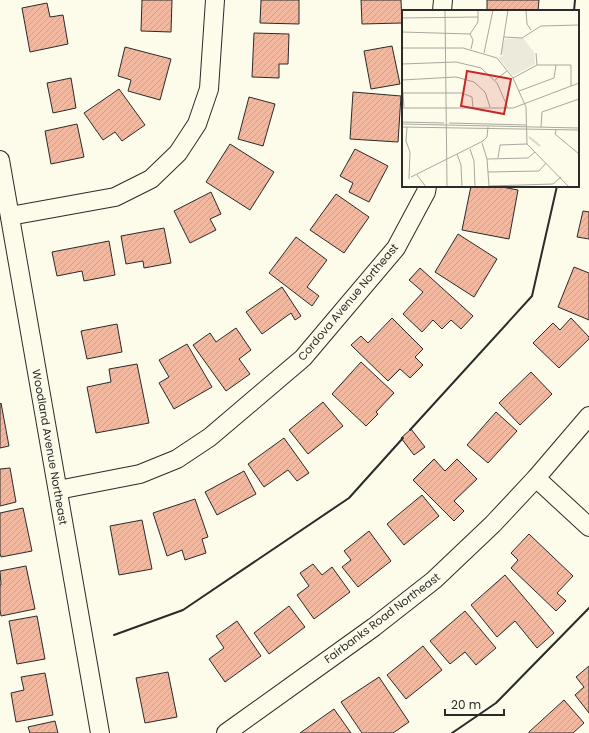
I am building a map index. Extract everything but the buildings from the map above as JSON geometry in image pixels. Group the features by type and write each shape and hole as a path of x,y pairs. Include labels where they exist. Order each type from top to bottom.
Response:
{"street":[{"path":"10,216 115,197 151,179 178,153 196,124 209,89 215,0"},
{"path":"442,10 443,0"},
{"name":"Woodland Avenue Northeast","path":"0,160 100,733"},
{"name":"Cordova Avenue Northeast","path":"58,490 140,474 177,459 210,437 303,358 396,248 426,192 427,187"},
{"name":"Fairbanks Road Northeast","path":"226,733 374,627 434,580 493,524 536,478 589,416"},
{"path":"536,478 589,526"}],"wall":[{"path":"574,10 575,0"},
{"path":"410,430 532,296 557,187"},
{"path":"114,635 183,610 349,498 403,438"},
{"path":"452,733 496,703 589,608"}]}
